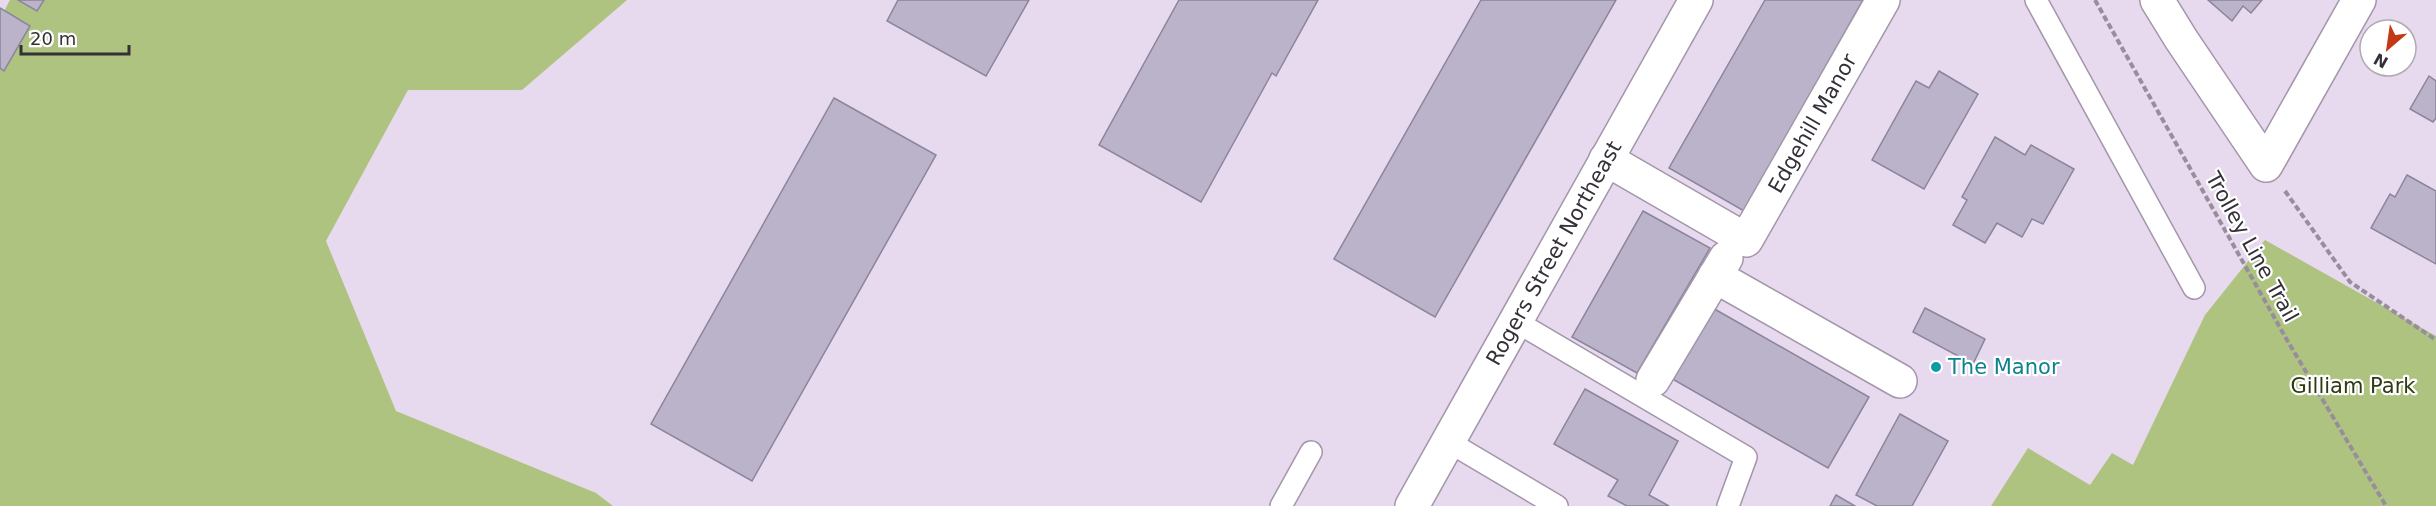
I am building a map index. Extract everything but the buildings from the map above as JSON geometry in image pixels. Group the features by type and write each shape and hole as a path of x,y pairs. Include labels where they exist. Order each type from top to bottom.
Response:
{"street":[{"name":"Rogers Street Northeast","path":"1412,506 1696,0"},
{"name":"Edgehill Manor","path":"1653,380 1738,236 1746,240 1883,0"},
{"path":"2157,0 2266,165 2359,0"},
{"path":"1606,159 1738,236"},
{"path":"1715,276 1900,381"}],"lane":[{"path":"2036,0 2194,288"},
{"path":"1515,321 1746,457 1728,506"},
{"path":"1449,442 1557,506"},
{"path":"1281,506 1311,452"}],"path":[{"name":"Trolley Line Trail","path":"2095,0 2287,340 2386,506"},
{"path":"2266,165 2350,282 2436,340"}],"green space":[{"path":"10,0 627,0 522,90 408,90 326,241 396,411 596,493 613,506 0,506 0,19"},
{"name":"Gilliam Park","path":"2265,240 2436,336 2436,506 1991,506 2028,448 2090,485 2112,453 2133,465 2205,315"}],"place":[{"name":"The Manor","path":"1936,367"}]}
